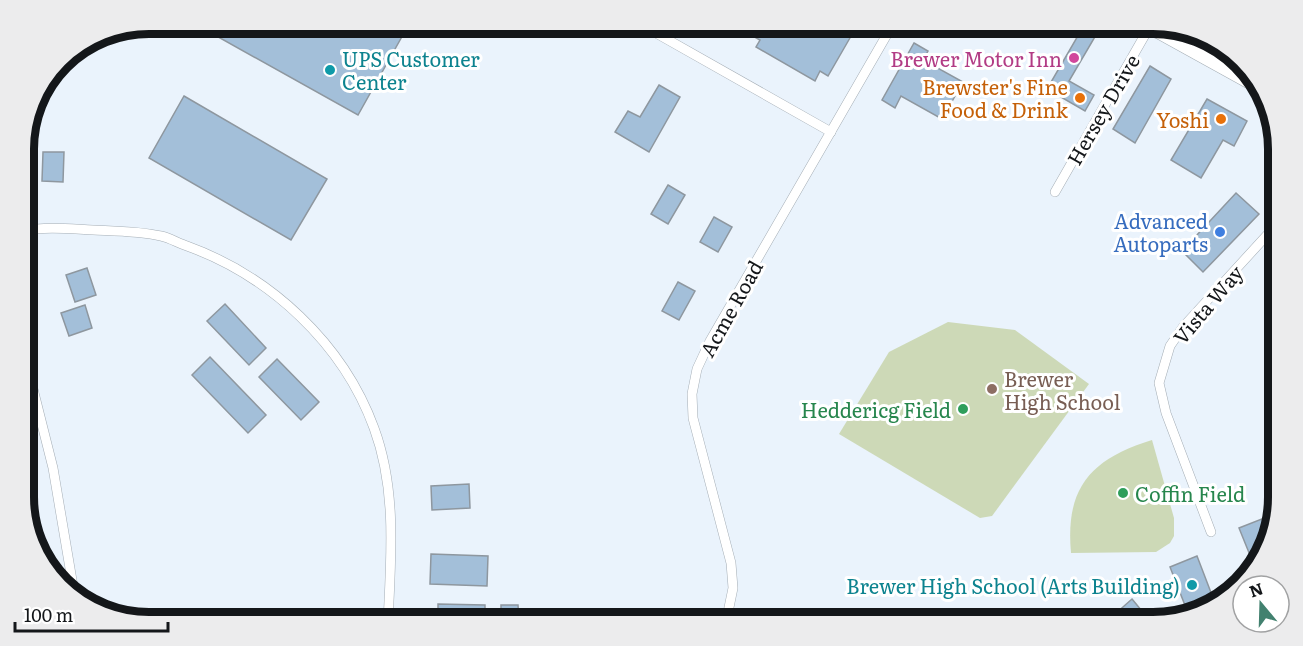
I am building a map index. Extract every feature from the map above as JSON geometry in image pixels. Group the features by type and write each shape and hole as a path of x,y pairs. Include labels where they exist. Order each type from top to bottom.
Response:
{"main road":[{"path":"1166,35 1242,77"}],"street":[{"path":"658,34 831,132"},
{"name":"Acme Road","path":"728,611 733,588 731,563 693,418 692,393 697,369 710,341 887,34"},
{"name":"Hersey Drive","path":"1055,192 1143,34"},
{"path":"35,231 74,229 161,236 232,266 268,288 299,314 347,374 374,428 384,465 390,506 392,543 389,612"},
{"name":"Vista Way","path":"1211,532 1166,413 1159,383 1170,346 1183,327 1268,234"},
{"path":"34,400 55,477 72,581"}],"green space":[{"name":"Heddericg Field","path":"948,322 1015,330 1089,384 992,516 980,518 839,434 889,352"},
{"name":"Coffin Field","path":"1152,440 1174,518 1174,536 1170,543 1156,552 1071,553 1070,530 1073,510 1078,493 1086,479 1113,456"}],"building":[{"name":"UPS Customer Center","path":"213,34 403,34 358,115"},
{"path":"749,34 852,34 828,76 820,71 815,81 756,47 760,40"},
{"name":"Brewer Motor Inn","path":"1079,34 1096,35 1069,81 1094,95 1085,111 1047,89"},
{"path":"914,43 928,51 923,60 963,82 942,119 901,96 895,108 882,100"},
{"path":"1150,66 1171,79 1135,143 1113,129"},
{"path":"659,85 680,97 649,152 615,132 628,111 640,117"},
{"path":"184,96 327,179 291,240 149,158"},
{"path":"1207,99 1247,121 1234,146 1223,140 1201,178 1171,160"},
{"path":"43,152 64,152 63,182 42,181"},
{"path":"668,185 685,195 668,224 651,214"},
{"path":"1236,193 1259,214 1203,272 1182,251"},
{"path":"714,217 732,227 718,252 700,242"},
{"path":"87,268 96,295 75,302 66,275"},
{"path":"678,282 695,291 679,320 662,311"},
{"path":"225,304 266,348 249,365 207,321"},
{"path":"85,305 92,328 69,336 61,313"},
{"path":"210,357 266,415 248,433 192,375"},
{"path":"277,359 319,402 301,420 259,377"},
{"path":"469,484 470,508 432,510 431,486"},
{"path":"1266,517 1257,547 1251,557 1239,528"},
{"path":"431,554 488,556 487,586 430,584"},
{"name":"Brewer High School (Arts Building)","path":"1197,556 1212,595 1185,606 1170,567"},
{"path":"1132,599 1142,611 1118,611"},
{"path":"438,604 485,605 485,612 438,612"},
{"path":"501,605 518,605 518,612 501,612"}],"place":[{"name":"Brewer Motor Inn","path":"1074,58"},
{"name":"UPS Customer Center","path":"330,70"},
{"name":"Brewster's Fine Food & Drink","path":"1080,98"},
{"name":"Yoshi","path":"1221,119"},
{"name":"Advanced Autoparts","path":"1220,232"},
{"name":"Brewer High School","path":"992,389"},
{"name":"Heddericg Field","path":"963,409"},
{"name":"Coffin Field","path":"1123,493"},
{"name":"Brewer High School (Arts Building)","path":"1192,585"}]}
